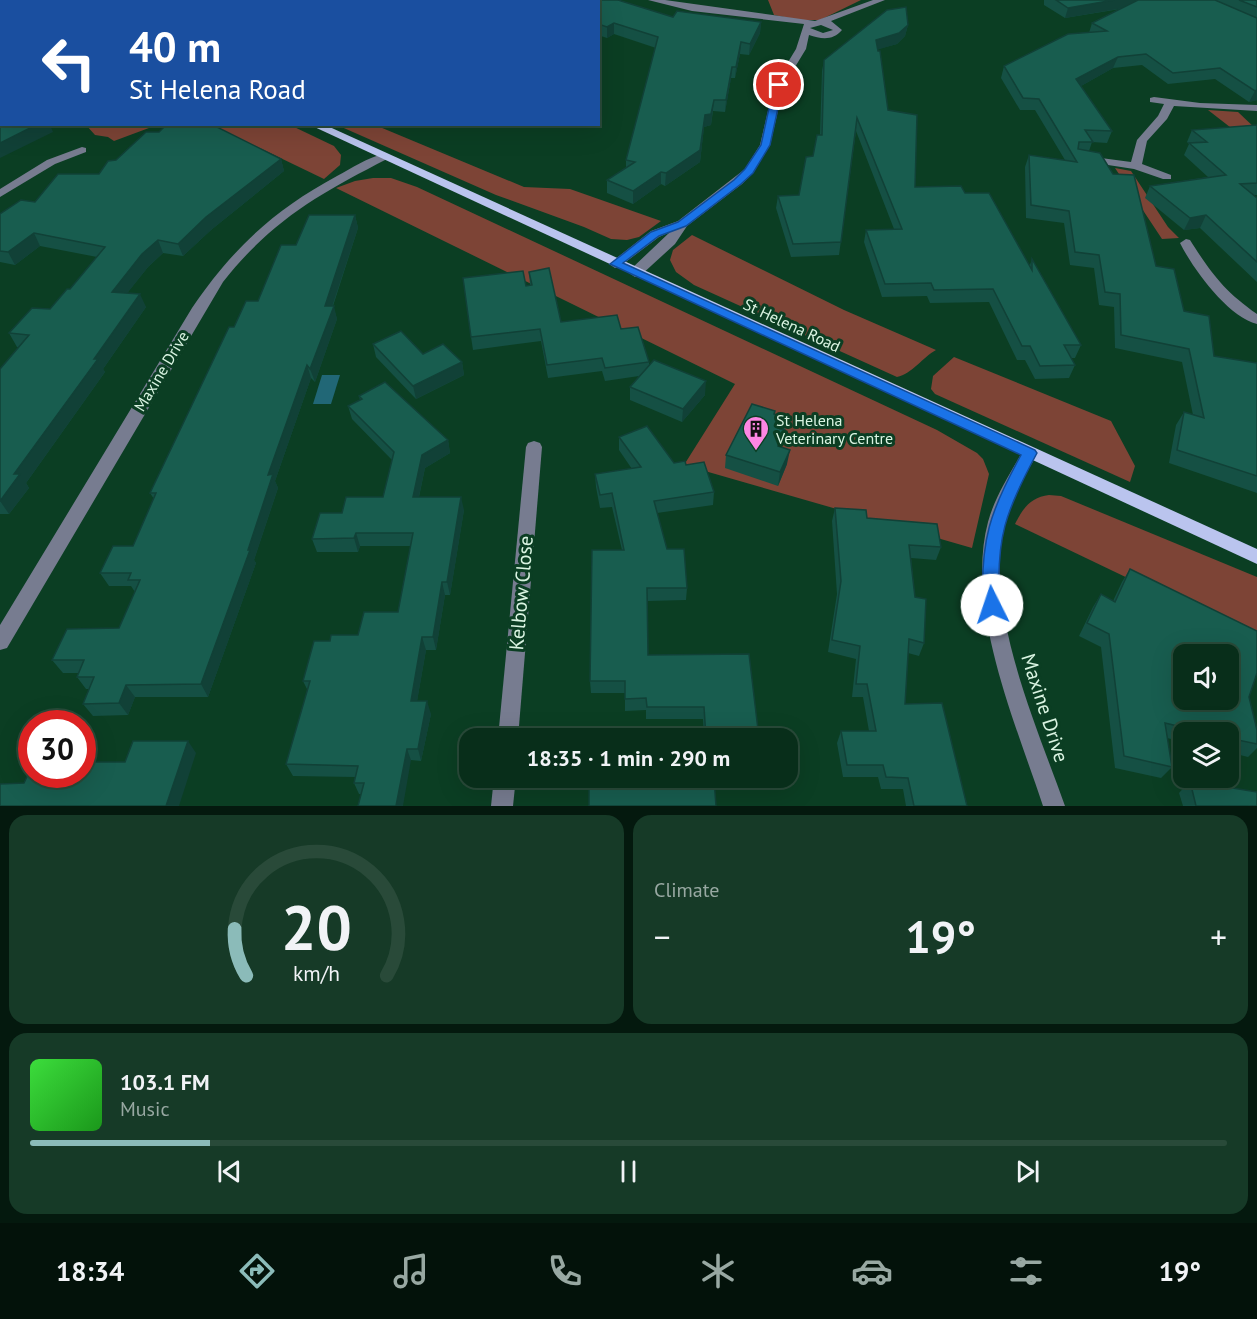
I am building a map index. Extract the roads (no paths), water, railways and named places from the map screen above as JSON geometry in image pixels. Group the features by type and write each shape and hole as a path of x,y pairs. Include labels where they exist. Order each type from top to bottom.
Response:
{"main road":[{"name":"St Helena Road","path":"317,126 1257,557"}],"street":[{"path":"652,0 672,5 837,28"},
{"path":"615,264 655,234 682,224 738,182 758,158 770,131 779,85 812,26 881,0"},
{"path":"801,49 826,35 837,32 837,28 848,14"},
{"path":"812,26 812,33 826,35"},
{"path":"1154,100 1257,108"},
{"path":"1136,166 1142,140 1167,111 1170,103"},
{"path":"0,194 51,162 82,150"},
{"name":"Maxine Drive","path":"0,642 222,272 250,240 284,212 318,190 382,157"},
{"path":"1079,158 1136,166 1167,177"},
{"path":"635,273 671,242 682,224"},
{"path":"1186,243 1205,276 1233,303 1257,320"},
{"name":"Kelbow Close","path":"509,728 534,447"},
{"name":"Maxine Drive","path":"1030,453 1007,494 997,521 989,571 998,640 1053,806"},
{"path":"502,806 504,788"}],"water":[{"path":"322,375 340,375 331,404 313,404"}],"place":[{"name":"St Helena Veterinary Centre","path":"756,452"}]}
